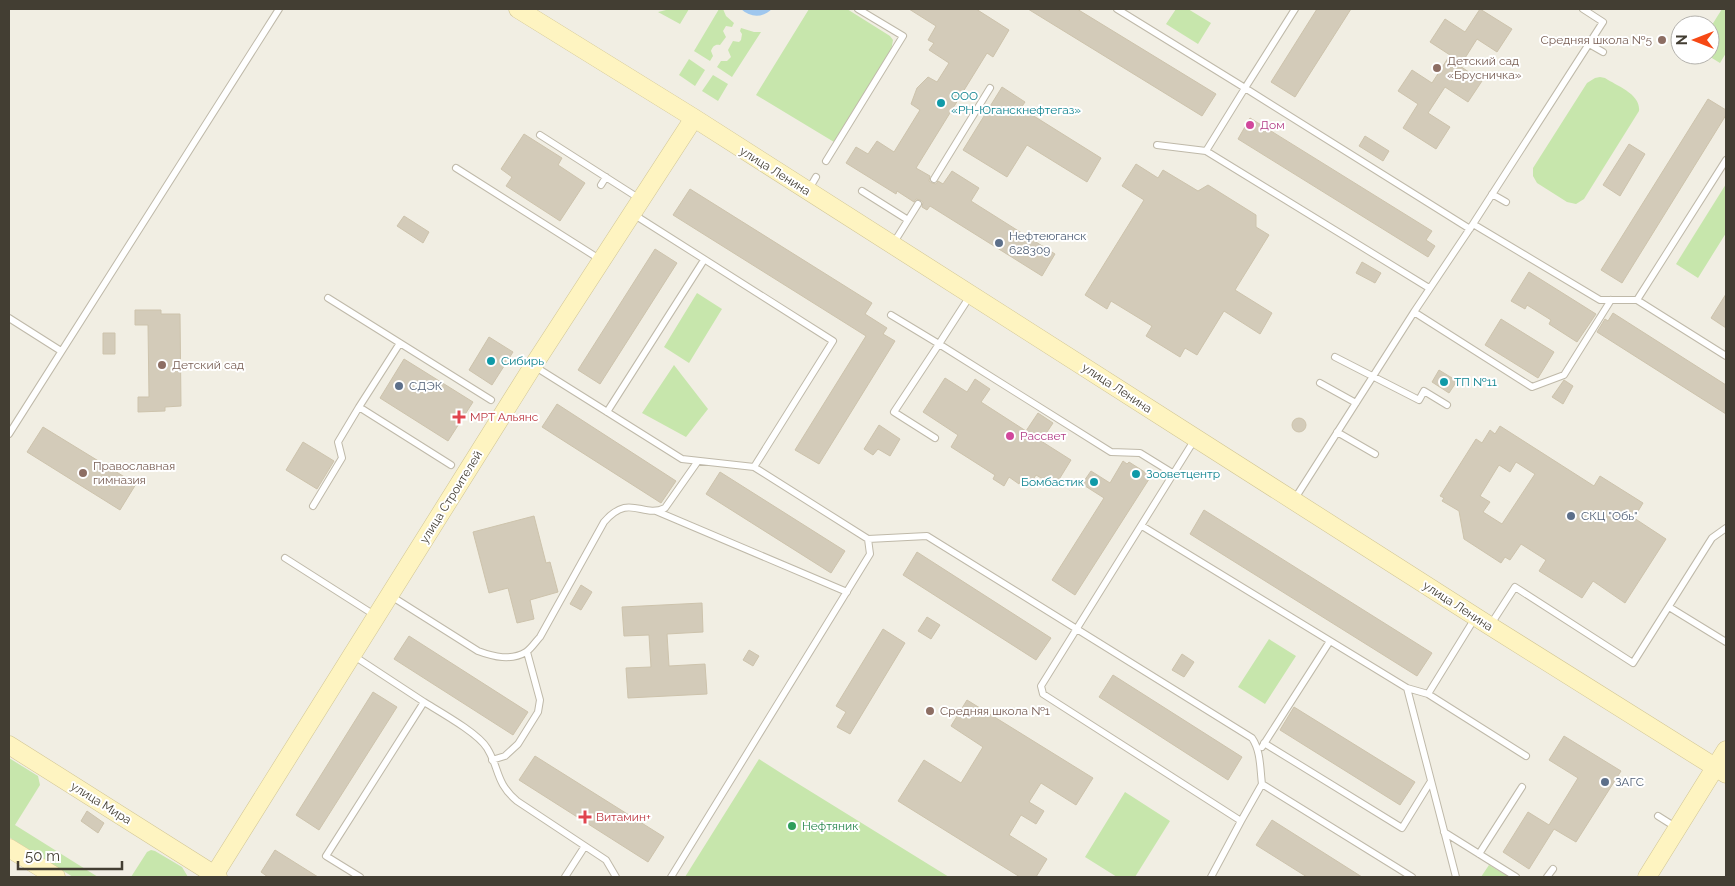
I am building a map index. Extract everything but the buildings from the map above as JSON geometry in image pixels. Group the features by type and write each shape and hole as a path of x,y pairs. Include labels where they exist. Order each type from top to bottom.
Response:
{"main road":[{"name":"улица Ленина","path":"518,9 694,118 812,184 892,245 1483,622 1721,771"},
{"name":"улица Строителей","path":"215,876 352,654 694,118"},
{"name":"улица Мира","path":"9,745 215,876"},
{"path":"1647,877 1678,829 1721,771 1726,750"},
{"path":"9,848 56,877"}],"lane":[{"path":"9,434 279,9"},
{"path":"826,161 903,36 858,9"},
{"path":"1117,9 1472,226 1600,300 1637,300 1726,356"},
{"path":"1206,151 1295,9"},
{"path":"1293,500 1603,22 1583,9"},
{"path":"1589,44 1603,52"},
{"path":"934,179 990,88"},
{"path":"540,135 606,177 637,207 704,260 833,341 754,467"},
{"path":"1157,145 1206,151 1429,288"},
{"path":"1637,300 1726,160"},
{"path":"456,168 568,235 602,261"},
{"path":"601,185 606,177"},
{"path":"862,191 908,220"},
{"path":"1492,194 1506,202"},
{"path":"892,245 918,204"},
{"path":"607,412 704,260"},
{"path":"935,438 894,412 971,295"},
{"path":"328,298 491,400"},
{"path":"1414,312 1532,387 1564,375 1611,300"},
{"path":"891,315 1111,452 1140,453 1174,474"},
{"path":"9,318 61,351"},
{"path":"313,506 342,458 338,442 400,343"},
{"path":"1335,356 1419,400 1424,391 1447,405"},
{"path":"534,366 682,460 754,467 868,540 927,536 1252,738 1258,752 1262,784 1211,877"},
{"path":"1320,383 1356,402"},
{"path":"359,407 451,465"},
{"path":"1337,432 1375,454"},
{"path":"1196,439 1041,686 1043,694 1241,821"},
{"path":"654,511 665,508 671,502 698,461"},
{"path":"390,596 478,651 493,656 510,658 527,652 540,637 604,522 618,509 626,507 654,511 847,592"},
{"path":"1142,526 1407,688 1428,694 1526,756"},
{"path":"1428,694 1483,622 1515,587 1633,663 1712,538 1726,528"},
{"path":"671,877 870,554 868,540"},
{"path":"285,558 377,616"},
{"path":"1669,607 1726,642"},
{"path":"1258,752 1330,641"},
{"path":"492,760 505,756 518,744 538,712 540,700 527,652"},
{"path":"352,654 480,739 487,748 500,782 507,792 517,801 606,860 616,877"},
{"path":"1407,688 1456,877"},
{"path":"360,877 326,856 424,702"},
{"path":"1264,743 1402,828 1431,781"},
{"path":"1262,784 1412,877"},
{"path":"1479,854 1522,787"},
{"path":"1658,816 1678,829"},
{"path":"1444,832 1516,877"},
{"path":"565,877 585,846"},
{"path":"1547,877 1553,869"}],"green space":[{"path":"670,9 689,9 680,24 658,12"},
{"path":"719,9 723,9 726,16 734,23 732,27 726,26 723,31 726,37 720,45 715,45 711,51 713,56 710,61 694,51"},
{"path":"809,9 847,9 890,36 893,40 891,51 834,142 756,95"},
{"path":"1176,9 1188,9 1211,23 1198,44 1166,24"},
{"path":"1722,9 1726,9 1726,53 1720,63 1720,15 1718,15"},
{"path":"741,28 761,32 732,77 717,67 721,61 727,61 731,57 728,50 733,41 739,42 741,40"},
{"path":"689,59 705,70 695,86 679,75"},
{"path":"713,75 728,84 718,101 702,91"},
{"path":"1600,77 1622,87 1632,95 1639,105 1639,111 1584,199 1576,204 1567,202 1537,183 1533,176 1533,168 1587,83"},
{"path":"1726,184 1726,233 1698,278 1676,264"},
{"path":"697,293 722,309 689,363 664,347"},
{"path":"674,365 708,409 686,437 642,413"},
{"path":"1269,639 1296,656 1265,704 1238,687"},
{"path":"9,758 38,776 40,785 15,825 98,877 73,877 9,837"},
{"name":"Нефтяник","path":"759,759 784,775 949,877 685,877"},
{"path":"1125,792 1170,821 1135,877 1117,877 1085,857"},
{"path":"151,850 182,867 188,877 131,877 147,852"},
{"path":"1489,865 1509,877 1481,877"}],"water":[{"path":"741,9 772,9 756,16"}],"place":[{"name":"Средняя школа №5","path":"1662,40"},
{"name":"Детский сад «Брусничка»","path":"1437,68"},
{"name":"ООО «РН-Юганскнефтегаз»","path":"941,103"},
{"name":"Дом","path":"1250,125"},
{"name":"Нефтеюганск 628309","path":"999,243"},
{"name":"Сибирь","path":"491,361"},
{"name":"Детский сад","path":"162,365"},
{"name":"ТП №11","path":"1444,382"},
{"name":"СДЭК","path":"399,386"},
{"name":"МРТ Альянс","path":"459,417"},
{"name":"Рассвет","path":"1010,436"},
{"name":"Православная гимназия","path":"83,473"},
{"name":"Зооветцентр","path":"1136,474"},
{"name":"Бомбастик","path":"1094,482"},
{"name":"СКЦ \"Обь\"","path":"1571,516"},
{"name":"Средняя школа №1","path":"930,711"},
{"name":"ЗАГС","path":"1605,782"},
{"name":"Витамин+","path":"585,817"},
{"name":"Нефтяник","path":"792,826"}]}
